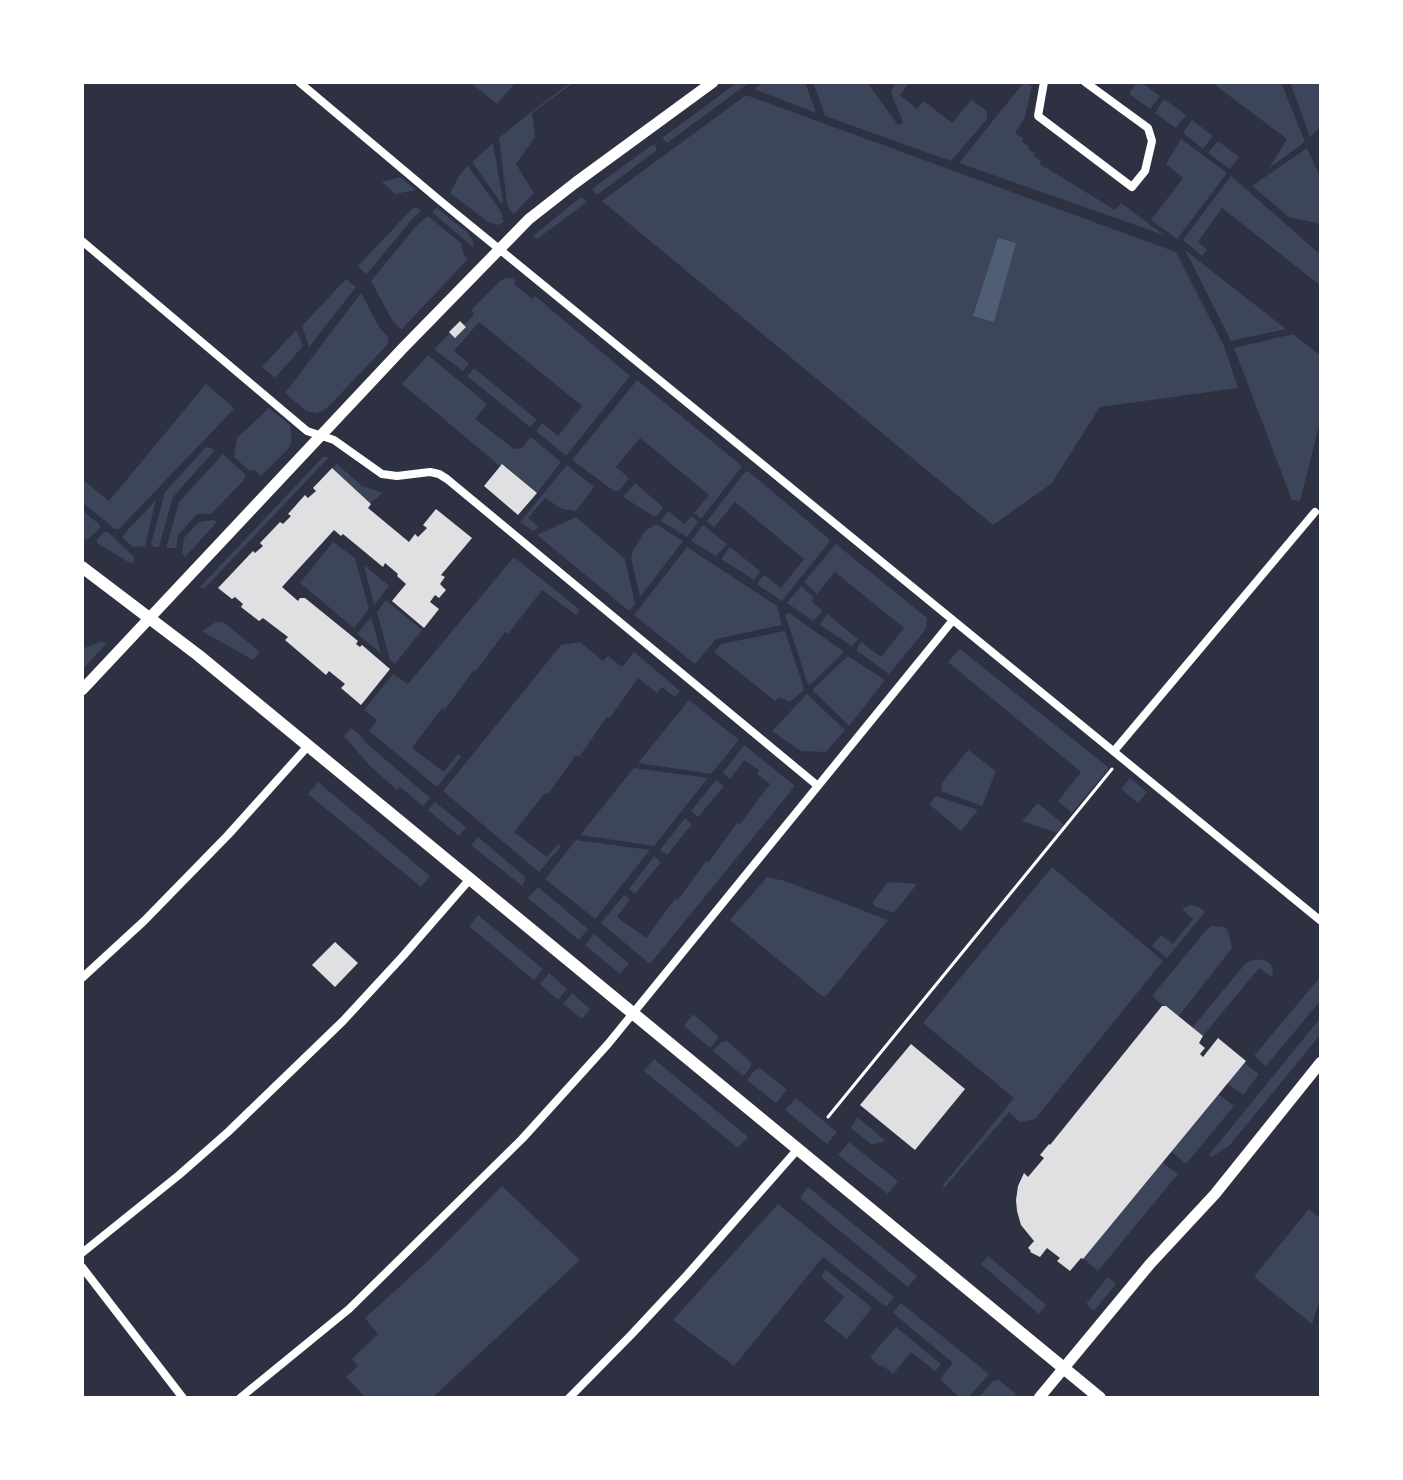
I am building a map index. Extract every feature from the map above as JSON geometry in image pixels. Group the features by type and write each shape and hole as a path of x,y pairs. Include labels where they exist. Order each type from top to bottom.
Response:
{"main road":[{"path":"82,567 151,618 308,746 1100,1398"}],"street":[{"path":"299,82 1321,921"},
{"path":"82,690 500,248 552,200 713,82"},
{"path":"1044,82 1038,116 1132,187 1145,171 1152,141 1148,128 1085,82"},
{"path":"82,241 307,431 334,440 382,474 397,476 430,472 447,479 818,786"},
{"path":"1114,751 1315,512"},
{"path":"240,1398 339,1318 522,1139 608,1044 953,620"},
{"path":"82,978 144,921 228,835 308,746"},
{"path":"82,1253 199,1158 343,1021 470,879"},
{"path":"1039,1398 1150,1264 1215,1194 1321,1062"},
{"path":"569,1398 668,1295 797,1150"},
{"path":"82,1267 183,1398"}],"path":[{"path":"828,1117 1112,769"}],"shaded area":[{"path":"470,82 516,82 497,104"},
{"path":"571,82 574,82 532,113 535,137 516,164 534,193 514,214 507,203 499,138"},
{"path":"738,82 750,82 667,143 662,138"},
{"path":"764,82 805,82 816,113 754,89"},
{"path":"813,82 867,82 898,125 903,122 891,93 895,82 910,82 900,95 917,109 924,101 952,123 971,100 987,111 987,119 951,161 825,116"},
{"path":"1024,82 1032,86 1025,117 1015,133 1023,138 1028,149 1041,161 1040,164 1115,210 1121,203 1164,235 959,163"},
{"path":"1137,82 1160,96 1150,109 1129,94"},
{"path":"1211,82 1281,82 1305,142 1269,168 1287,139"},
{"path":"1290,82 1321,82 1321,127 1310,137"},
{"path":"746,95 1176,252 1224,346 1238,388 1100,407 1051,484 993,525 602,201"},
{"path":"1164,99 1186,115 1176,128 1155,113"},
{"path":"1192,120 1213,136 1203,149 1183,133"},
{"path":"1181,139 1227,173 1177,239 1151,220 1183,178 1166,164"},
{"path":"1218,141 1239,157 1230,169 1208,153"},
{"path":"493,143 503,201 501,203 472,162"},
{"path":"652,145 657,150 597,195 592,189"},
{"path":"1307,148 1321,179 1321,224 1289,217 1252,186"},
{"path":"468,166 502,213 504,222 498,225 488,222 450,193"},
{"path":"1231,176 1321,255 1321,286 1222,208 1198,242 1207,250 1202,256 1183,240"},
{"path":"400,177 416,190 395,194 382,182"},
{"path":"581,197 587,202 537,239 533,236"},
{"path":"413,208 421,211 366,275 358,266"},
{"path":"437,208 468,233 474,248 432,212"},
{"path":"428,216 461,243 468,259 401,330 392,320 371,281"},
{"path":"998,238 1016,243 994,322 973,316"},
{"path":"1185,250 1286,329 1231,341"},
{"path":"505,278 516,281 514,284 532,299 535,296 630,376 566,456 536,431 542,423 558,436 582,406 479,322 454,351 469,364 463,371 436,351 435,348 450,333 456,337 466,327 464,325 474,315 471,310"},
{"path":"346,279 356,287 309,347 302,326"},
{"path":"361,293 379,327 388,337 388,344 326,409 316,413 306,411 285,393"},
{"path":"296,330 303,346 275,378 262,367"},
{"path":"1293,334 1321,356 1321,418 1300,501 1292,500 1234,348"},
{"path":"428,355 487,404 475,419 514,449 522,448 531,437 561,462 537,493 402,384"},
{"path":"474,368 537,420 530,427 467,376"},
{"path":"637,380 742,466 701,519 694,513 709,495 640,438 616,467 629,478 619,491 614,491 572,460"},
{"path":"206,384 233,410 119,529 115,529 82,502 82,479 109,501"},
{"path":"269,408 290,425 292,441 261,476 234,457 237,438"},
{"path":"209,447 215,450 173,497 159,547 154,547 151,544 165,492"},
{"path":"223,454 245,474 245,479 211,514 197,514 178,535 176,548 166,548 179,502"},
{"path":"323,457 329,457 205,588 199,588"},
{"path":"337,464 362,486 383,493 370,503 332,468"},
{"path":"567,465 594,487 576,511 562,509 545,498 528,518 539,527 533,531 520,522"},
{"path":"748,471 829,539 782,601 758,582 764,575 781,588 804,559 735,502 714,527 707,521"},
{"path":"635,483 663,507 657,516 625,498"},
{"path":"156,500 145,546 133,547 123,538 124,534"},
{"path":"82,510 100,525 87,540 82,537"},
{"path":"668,511 684,524 692,516 698,522 687,537 661,521"},
{"path":"576,517 625,559 635,604 629,611 537,535"},
{"path":"199,522 217,522 185,557 182,553 184,538"},
{"path":"656,524 683,541 640,597 631,558 644,532"},
{"path":"703,525 727,544 716,556 691,541"},
{"path":"104,532 108,532 134,557 134,562 130,563 97,543"},
{"path":"333,542 355,558 369,609 354,628 300,583"},
{"path":"836,544 927,618 926,629 889,674 857,648 861,642 881,657 904,628 835,572 817,594 804,582"},
{"path":"687,547 777,606 782,625 716,639 695,664 634,615"},
{"path":"730,547 760,571 754,580 721,559"},
{"path":"514,557 579,609 578,613 576,615 542,590 445,709 442,708 412,748 444,772 458,754 461,757 437,787 369,731 377,720 364,710 393,674 408,684"},
{"path":"364,565 389,586 374,605"},
{"path":"801,586 814,598 811,601 823,611 813,621 787,603"},
{"path":"386,600 422,630 395,664 390,660 377,612"},
{"path":"789,613 844,652 810,685 785,614"},
{"path":"827,614 858,639 852,646 820,625"},
{"path":"371,617 381,653 357,634"},
{"path":"216,622 226,624 260,652 253,660 202,631"},
{"path":"785,631 804,688 790,702 780,697 775,701 714,652 721,644"},
{"path":"102,641 106,644 82,670 82,649"},
{"path":"580,642 603,661 608,656 622,667 634,652 680,691 675,697 662,687 657,693 638,678 579,757 576,755 548,794 545,793 514,832 547,857 558,844 561,846 539,872 443,791 561,645"},
{"path":"960,649 1109,768 1072,813 1058,801 1081,772 948,662"},
{"path":"848,656 885,680 849,726 813,691"},
{"path":"807,694 845,730 826,752 801,751 772,731"},
{"path":"689,700 739,740 711,774 638,763"},
{"path":"351,728 430,798 423,806 400,787 397,790 370,766 344,736"},
{"path":"744,745 795,786 650,964 601,923 624,895 630,899 617,917 646,938 737,823 740,824 770,784 757,774 759,770 744,760 730,779 723,773"},
{"path":"968,750 996,771 982,806 941,791 942,783"},
{"path":"634,768 708,778 654,846 580,835"},
{"path":"1130,778 1147,792 1138,803 1121,789"},
{"path":"716,780 724,786 698,817 691,811"},
{"path":"318,782 430,876 421,887 308,794"},
{"path":"936,796 978,810 961,831 929,804"},
{"path":"435,802 466,827 459,836 428,810"},
{"path":"1038,803 1064,825 1057,833 1022,821"},
{"path":"685,818 692,824 667,855 660,850"},
{"path":"478,837 524,876 522,886 471,845"},
{"path":"576,840 650,850 595,919 545,879"},
{"path":"654,856 661,862 635,894 629,889"},
{"path":"1052,867 1163,961 1035,1119 1020,1122 1009,1112 944,1188 943,1185 1014,1098 923,1023"},
{"path":"767,877 888,920 826,996 822,996 730,920"},
{"path":"888,882 917,884 894,913 874,906 873,902"},
{"path":"538,887 588,929 579,940 528,898"},
{"path":"1191,905 1205,912 1167,958 1152,946 1161,935 1173,944 1193,919 1182,909"},
{"path":"478,915 543,969 534,980 469,926"},
{"path":"1212,926 1224,927 1228,931 1232,948 1178,1017 1152,996"},
{"path":"594,934 629,964 620,974 585,945"},
{"path":"1255,959 1271,965 1272,977 1259,968 1202,1037 1192,1028 1245,964"},
{"path":"549,973 567,989 558,1000 540,984"},
{"path":"1321,976 1321,1000 1266,1066 1254,1056"},
{"path":"572,993 590,1009 582,1019 563,1004"},
{"path":"693,1014 717,1035 718,1039 710,1048 684,1026"},
{"path":"1321,1017 1321,1034 1229,1146 1211,1157 1209,1155"},
{"path":"727,1041 751,1062 743,1076 713,1051 721,1042"},
{"path":"654,1059 748,1137 738,1148 644,1071"},
{"path":"1244,1063 1259,1074 1243,1095 1227,1083"},
{"path":"760,1068 787,1090 776,1103 747,1080"},
{"path":"1218,1094 1234,1106 1186,1164 1171,1151"},
{"path":"796,1098 837,1132 827,1144 785,1110"},
{"path":"857,1117 886,1141 872,1145 851,1128"},
{"path":"849,1142 898,1181 888,1194 838,1155"},
{"path":"1162,1162 1178,1174 1098,1271 1083,1258"},
{"path":"502,1186 580,1260 432,1398 366,1398 346,1377 358,1366 352,1359 378,1334 365,1318 431,1258"},
{"path":"808,1187 917,1276 908,1287 800,1198"},
{"path":"778,1204 894,1297 886,1307 823,1257 734,1366 673,1320"},
{"path":"1309,1209 1321,1219 1321,1296 1312,1324 1255,1278"},
{"path":"988,1256 1046,1305 1039,1314 981,1264"},
{"path":"826,1270 872,1308 847,1339 824,1321 844,1297 821,1277"},
{"path":"1108,1277 1116,1284 1094,1311 1086,1304"},
{"path":"901,1303 989,1374 968,1398 960,1398 940,1379 953,1363 893,1313"},
{"path":"896,1327 941,1364 935,1371 911,1352 893,1374 870,1357"},
{"path":"999,1380 1016,1394 1013,1398 979,1397 993,1381"}],"building":[{"path":"460,321 466,327 455,338 449,332"},
{"path":"502,464 537,493 518,515 484,486"},
{"path":"332,468 371,504 368,508 409,542 415,534 418,537 427,528 423,525 436,509 472,538 441,575 445,577 440,584 446,590 439,598 435,595 430,602 439,609 424,628 392,601 406,584 398,574 385,563 383,567 334,530 282,587 298,601 305,598 358,641 356,644 362,645 390,669 361,705 341,688 345,684 329,671 326,675 285,640 288,637 263,618 259,621 241,607 243,604 235,597 232,599 218,588 253,551 255,553 263,546 260,543 280,522 283,524 291,516 288,514 305,495 308,498 316,491 313,488"},
{"path":"335,942 358,963 335,987 312,965"},
{"path":"1162,1006 1203,1036 1199,1043 1205,1048 1200,1054 1203,1057 1218,1038 1246,1061 1070,1271 1047,1248 1040,1257 1030,1252 1028,1248 1034,1241 1021,1225 1016,1200 1018,1186 1024,1173 1028,1177 1044,1158 1040,1155"},
{"path":"911,1044 965,1089 915,1150 860,1105"}]}
